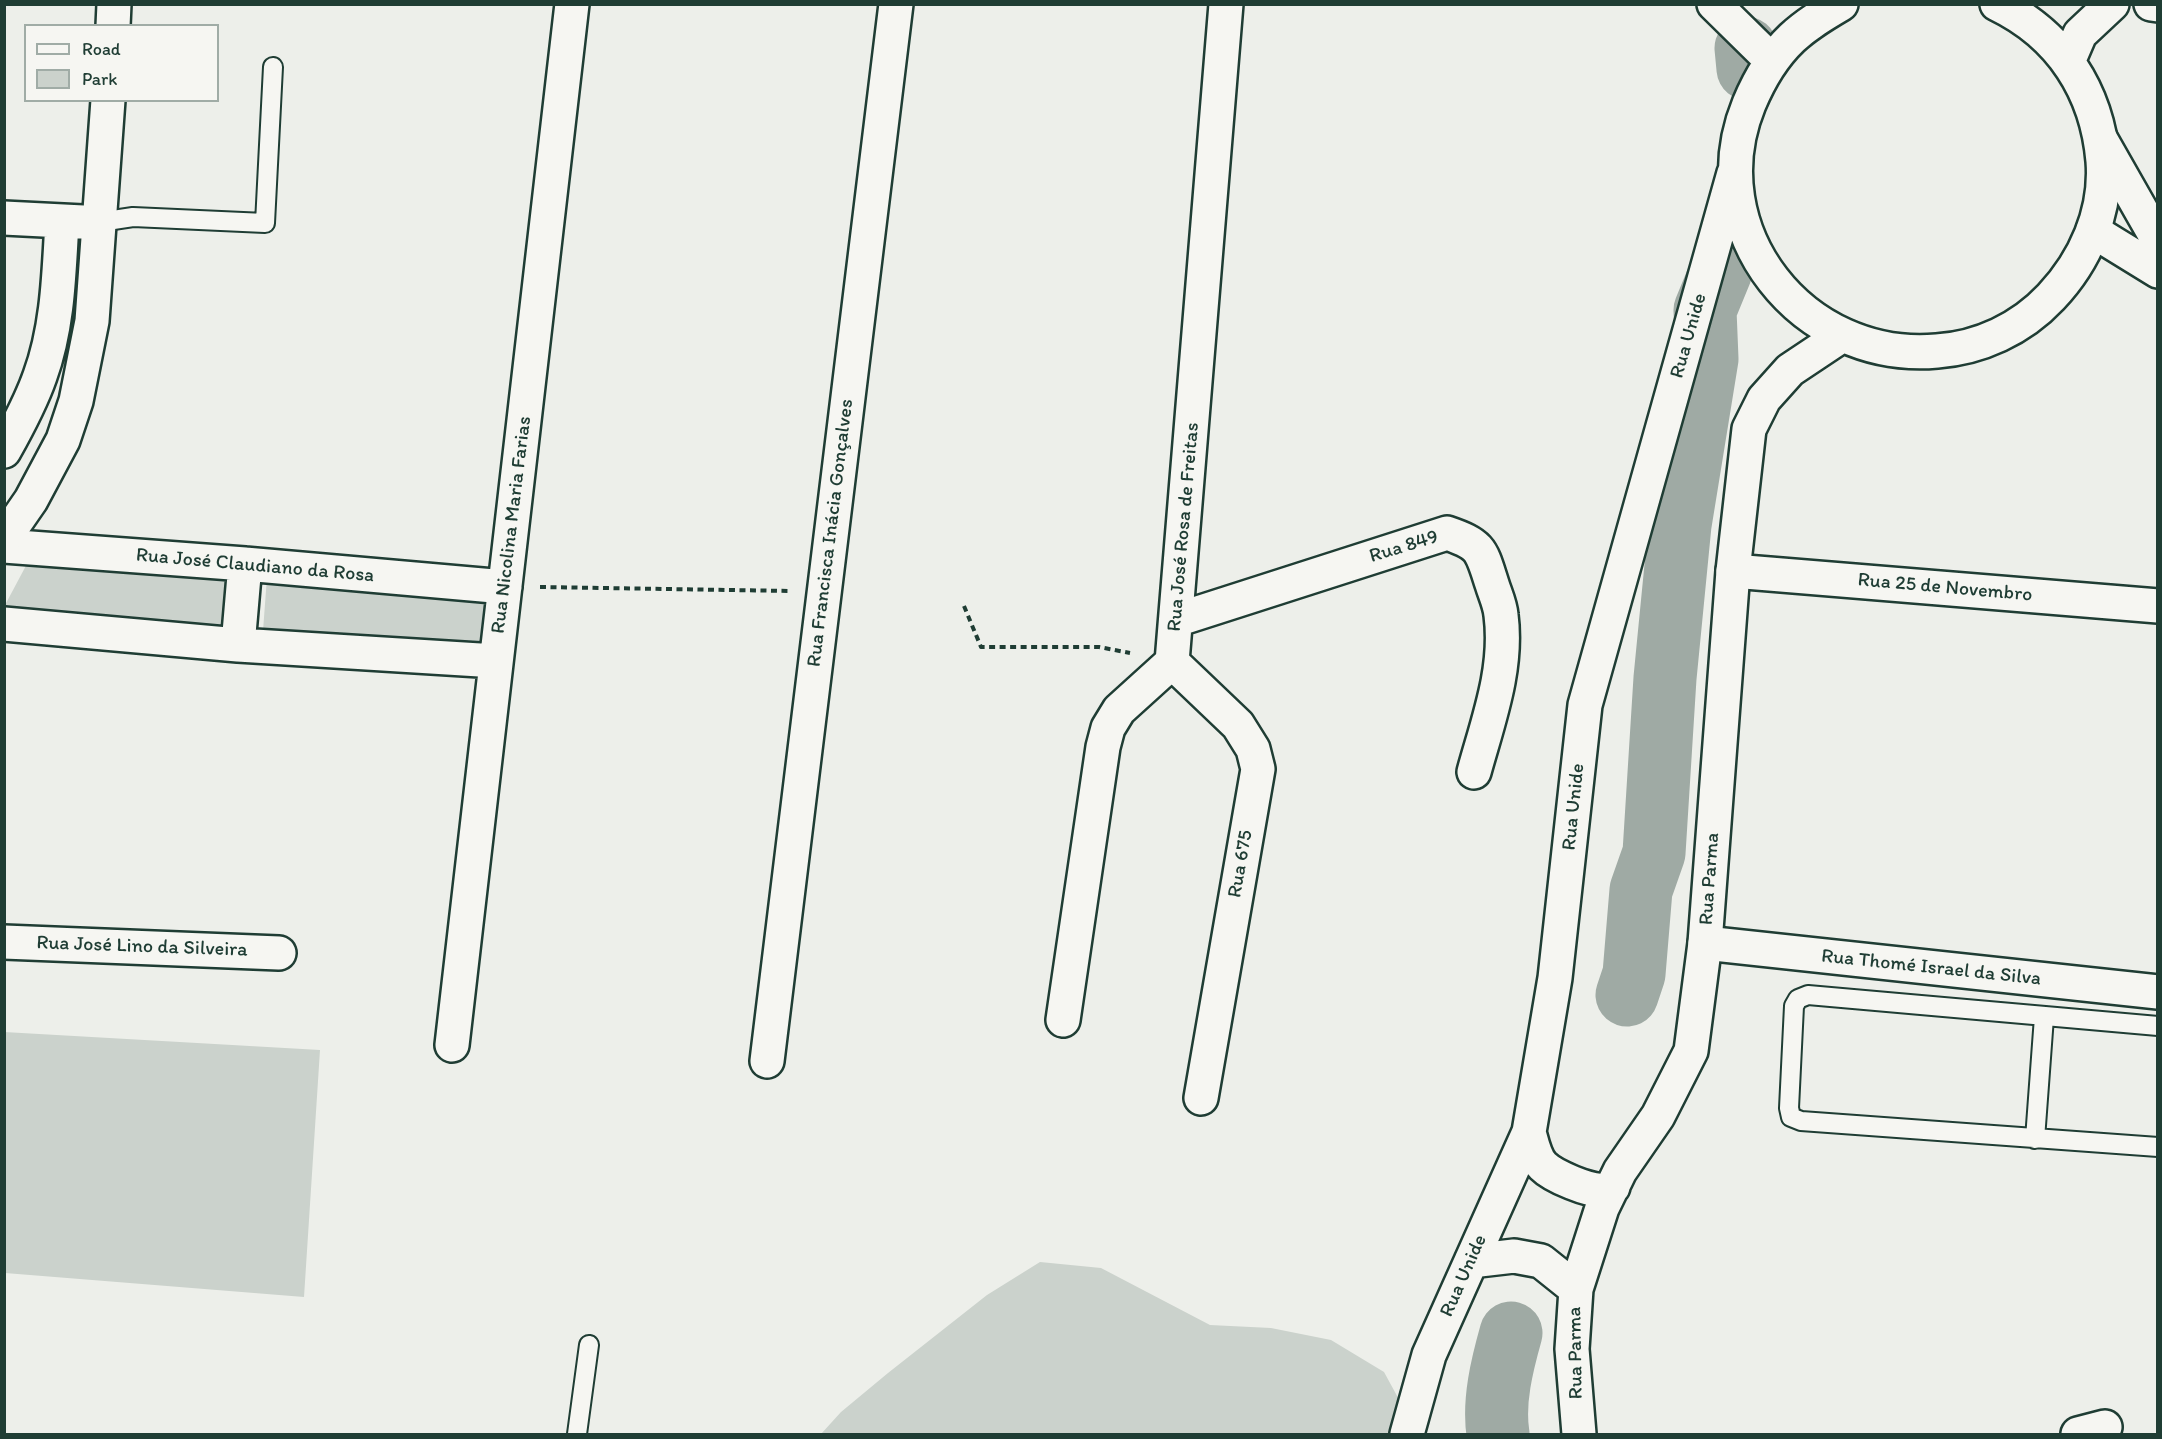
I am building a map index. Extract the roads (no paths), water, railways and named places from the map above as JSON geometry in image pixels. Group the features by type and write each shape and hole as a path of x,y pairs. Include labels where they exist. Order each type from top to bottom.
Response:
{"street":[{"path":"113,24 114,4"},
{"name":"Rua Nicolina Maria Farias","path":"452,1045 572,4"},
{"name":"Rua Francisca Inácia Gonçalves","path":"767,1061 896,4"},
{"name":"Rua José Rosa de Freitas","path":"1172,662 1227,4"},
{"path":"1714,4 1772,61"},
{"path":"1842,4 1816,19 1792,38 1772,61 1756,86 1737,143 1734,173 1739,207 1749,239 1765,269 1786,296 1803,311 1841,336 1878,349 1916,353 1955,350 1985,341 2014,327 2040,309 2061,286 2080,260 2093,231 2101,202 2104,171 2101,140 2094,112 2083,86 2068,62 2016,7"},
{"path":"2068,62 2080,34 2112,4"},
{"path":"2151,4 2157,5"},
{"path":"4,539 31,500 63,440 76,401 92,321 108,102"},
{"path":"2101,140 2157,240"},
{"name":"Rua Unide","path":"1407,1434 1429,1355 1529,1132 1555,978 1586,705 1734,173"},
{"path":"4,218 100,222"},
{"path":"4,451 41,375 51,336 58,288 62,221"},
{"path":"2093,231 2157,271"},
{"name":"Rua Parma","path":"1579,1434 1572,1349 1576,1288 1602,1209 1620,1171 1658,1116 1691,1051 1705,943 1733,571 1749,429 1764,399 1791,369 1841,336"},
{"name":"Rua 849","path":"1176,620 1447,533 1470,541 1483,555 1501,613 1502,642 1500,679 1474,772"},
{"name":"Rua José Claudiano da Rosa","path":"4,546 505,587"},
{"path":"238,645 245,564"},
{"name":"Rua 25 de Novembro","path":"1733,571 2157,606"},
{"path":"4,624 238,645 496,661"},
{"path":"1063,1020 1103,747 1108,728 1119,710 1172,662"},
{"name":"Rua 675","path":"1172,662 1238,725 1253,749 1258,769 1201,1098"},
{"name":"Rua José Lino da Silveira","path":"4,942 279,953"},
{"name":"Rua Thomé Israel da Silva","path":"1705,943 2157,992"},
{"path":"1529,1132 1534,1151 1543,1166 1566,1180 1587,1188 1603,1190 1613,1187"},
{"path":"1471,1261 1514,1256 1541,1262 1576,1288"}],"lane":[{"path":"100,222 133,217 265,223 273,67"},
{"path":"2157,1026 1808,995 1798,999 1794,1006 1789,1108 1791,1116 1801,1121 2157,1147"},
{"path":"2036,1139 2044,1017"},
{"path":"577,1434 589,1345"}],"waterway":[{"path":"1746,48 1748,69"},
{"path":"1627,995 1634,974 1641,890 1654,853 1665,678 1680,525 1707,359 1705,310 1721,271"},
{"path":"1498,1434 1498,1396 1511,1333"}]}
